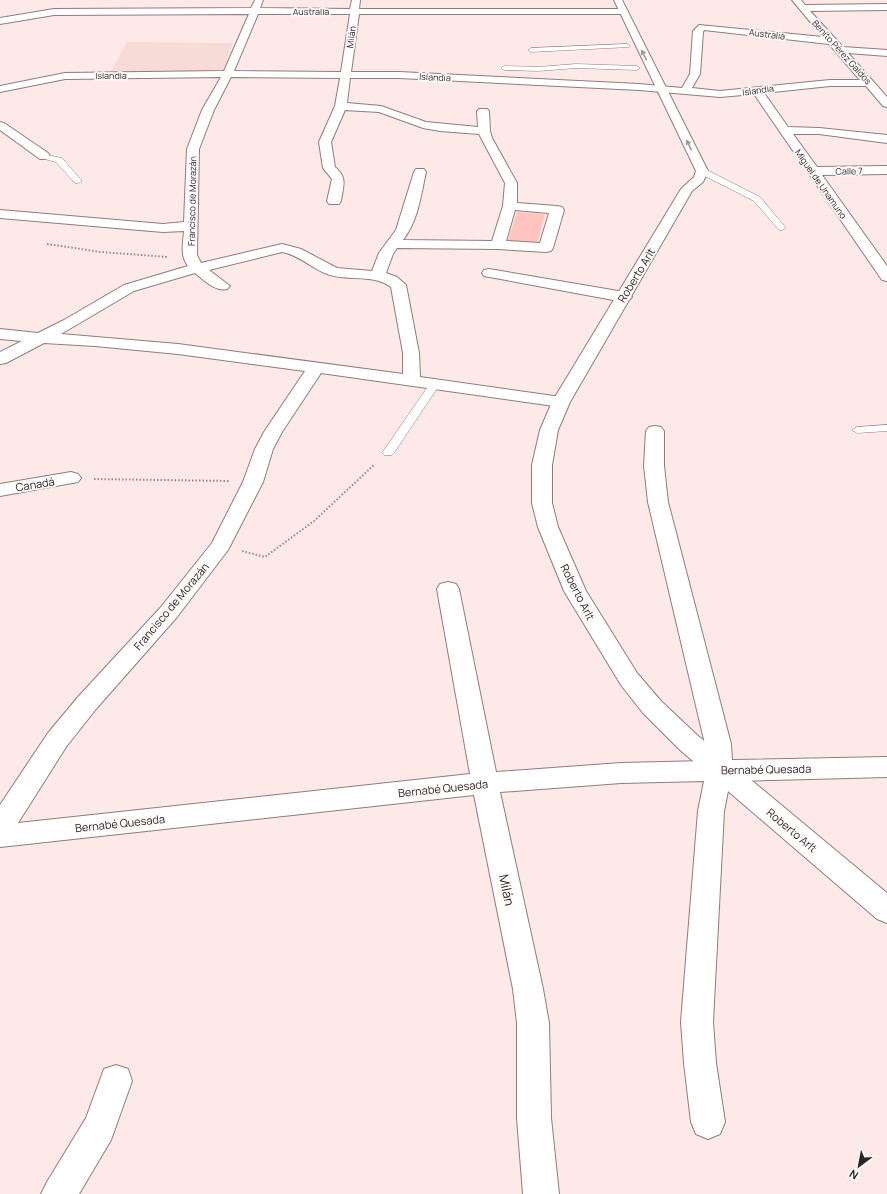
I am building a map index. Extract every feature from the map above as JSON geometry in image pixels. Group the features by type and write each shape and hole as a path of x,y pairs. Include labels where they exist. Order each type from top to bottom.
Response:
{"street":[{"path":"54,12 63,0"},
{"name":"Francisco de Morazán","path":"194,262 191,226 193,149 208,110 228,74 259,0"},
{"name":"Milán","path":"334,200 338,178 329,168 325,142 341,106 356,0"},
{"path":"605,0 613,15"},
{"path":"618,0 702,171"},
{"path":"799,4 887,7"},
{"name":"Benito Pérez Galdós","path":"799,4 887,104"},
{"name":"Australia","path":"0,21 54,12 354,11 613,15 624,12"},
{"name":"Australia","path":"685,92 695,74 698,31 702,27 832,41"},
{"path":"841,50 887,53"},
{"path":"631,53 653,102"},
{"name":"Islandia","path":"0,89 77,75 228,74 399,76 647,88 720,94 830,83 870,83"},
{"name":"Miguel de Unamuno","path":"757,91 887,277"},
{"path":"341,106 381,109 423,124 440,128 484,131"},
{"path":"483,112 486,138 511,183 510,206 498,244"},
{"path":"0,125 44,156"},
{"path":"783,130 819,131 887,139"},
{"name":"Calle 7","path":"812,171 887,170"},
{"name":"Roberto Arlt","path":"702,171 701,177 687,182 624,297 561,402 549,430 542,465 542,503 548,527 575,591 629,680 652,707 720,770 887,910"},
{"path":"377,277 386,253 394,244 408,221 420,172"},
{"path":"394,244 498,244 546,248 557,210 510,206"},
{"path":"0,214 163,228 191,226"},
{"path":"0,359 76,319 129,288 194,262 287,248 299,253 321,267 335,272 390,279 398,285 411,353 412,380"},
{"path":"194,262 222,286"},
{"path":"489,273 624,297"},
{"path":"0,334 151,346 412,380 561,402"},
{"name":"Francisco de Morazán","path":"0,828 57,740 87,703 169,612 221,545 253,482 264,449 273,432 316,367"},
{"path":"655,431 654,466 658,502 718,744 720,770 711,811 697,1022 700,1063 708,1122"},
{"name":"Canadá","path":"0,490 71,478"},
{"name":"Milán","path":"448,589 485,783 528,989 533,1023 534,1118 541,1194"},
{"name":"Bernabé Quesada","path":"0,836 485,783 621,773 887,767"},
{"path":"59,1194 99,1128 116,1081"}],"lane":[{"path":"531,50 631,53"},
{"path":"504,68 538,69 576,66 631,53"},
{"path":"44,156 59,160 78,181"},
{"path":"702,171 757,199 782,228"},
{"path":"388,453 435,384"},
{"path":"857,430 887,428"}],"path":[{"path":"47,244 100,252 169,257 194,262"},
{"path":"221,545 265,557 314,521 388,453"},
{"path":"71,478 253,482"}],"shaded area":[{"path":"127,42 233,43 222,72 110,73"},
{"path":"517,212 545,214 537,245 507,242"}]}
